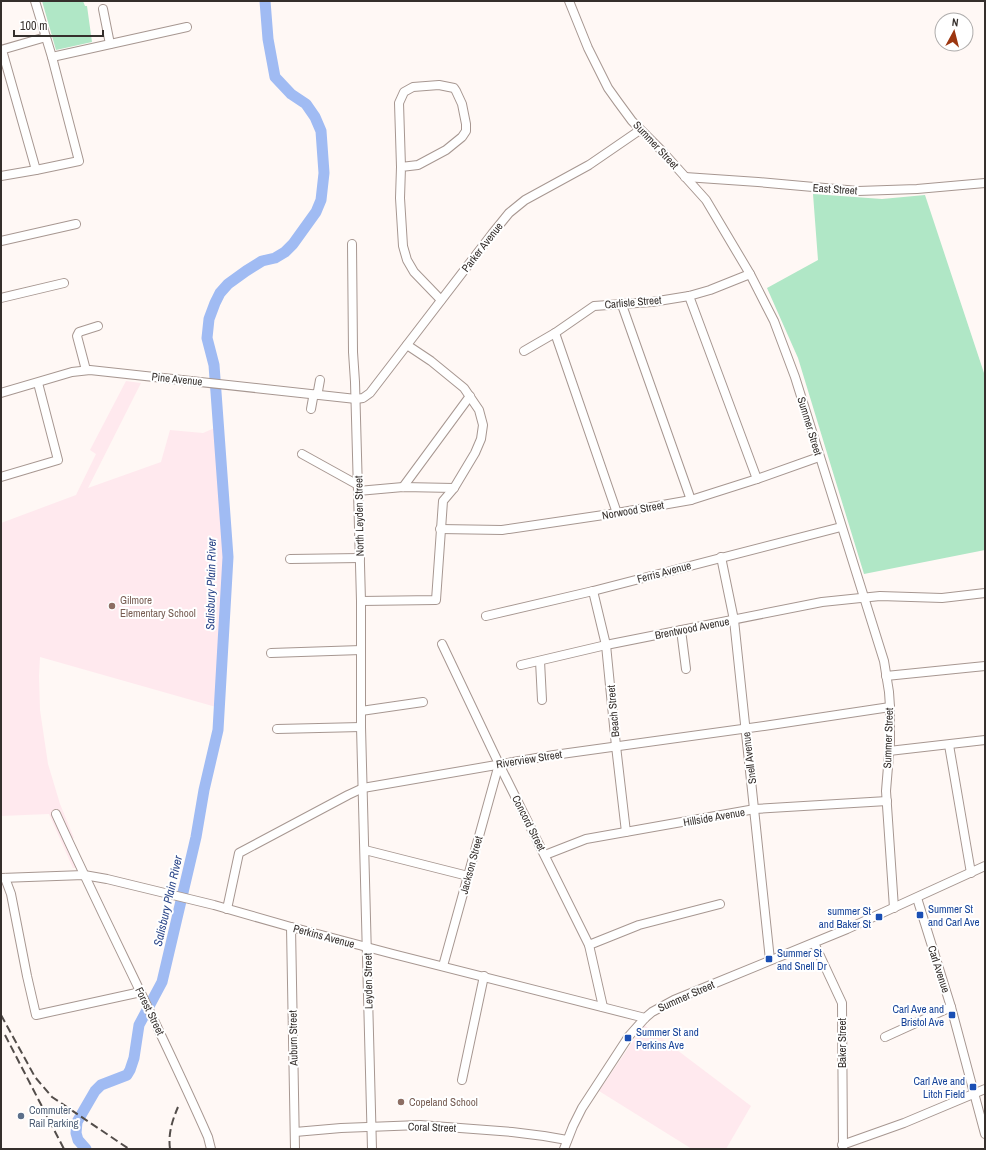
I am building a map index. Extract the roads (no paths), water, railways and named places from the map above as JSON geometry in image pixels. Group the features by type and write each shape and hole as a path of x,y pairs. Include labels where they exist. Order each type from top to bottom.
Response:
{"street":[{"path":"1,176 79,161 52,57 35,1"},
{"name":"Summer Street","path":"569,1 598,70 618,102 640,130 661,150 706,200 750,274 783,342 884,661 890,707 886,801 894,908"},
{"path":"103,9 110,44"},
{"path":"52,57 188,27"},
{"path":"36,170 1,50 46,37"},
{"path":"402,167 418,165 446,150 460,140 464,134 466,128 462,104 454,88 439,85 413,87 402,95 399,105 402,167 400,198 401,227 405,253 414,272 441,300"},
{"name":"Parker Avenue","path":"356,399 363,398 370,393 496,228 514,209 525,200 595,161 640,130"},
{"name":"East Street","path":"685,177 858,191 917,189 985,183"},
{"path":"1,241 76,224"},
{"name":"North Leyden Street","path":"352,244 353,352 356,399 361,601 361,727 363,788"},
{"name":"Carlisle Street","path":"524,351 555,334 594,306 622,305 689,296 710,290 750,274"},
{"path":"1,298 64,283"},
{"path":"689,296 757,479"},
{"path":"622,305 690,500"},
{"path":"86,370 77,336 79,332 98,326"},
{"path":"555,334 617,513"},
{"path":"361,601 436,600 443,501 454,488 475,453 482,434 480,415 464,388 438,367 407,346"},
{"name":"Pine Avenue","path":"1,393 72,372 86,370 356,399"},
{"path":"311,409 313,398 318,391 320,380"},
{"path":"1,476 58,460 38,382"},
{"path":"403,488 470,396"},
{"path":"302,454 358,488 454,488"},
{"name":"Norwood Street","path":"440,529 502,530 617,513 690,500 757,479 819,457"},
{"name":"Ferris Avenue","path":"486,616 593,591 841,527"},
{"name":"Snell Avenue","path":"721,557 734,620 770,960"},
{"path":"290,559 360,558"},
{"name":"Beach Street","path":"593,591 606,646 626,832"},
{"name":"Brentwood Avenue","path":"521,665 681,630 802,606 864,597 880,596 942,598 985,593"},
{"path":"681,630 686,669"},
{"name":"Concord Street","path":"442,644 499,764 590,945 603,1006"},
{"path":"271,652 361,650"},
{"path":"540,661 542,700"},
{"path":"886,676 985,666"},
{"path":"361,711 424,702"},
{"name":"Riverview Street","path":"227,909 239,853 348,794 363,788 499,764 616,746 745,729 890,707"},
{"path":"277,729 361,727"},
{"path":"889,751 985,740"},
{"path":"949,745 970,873"},
{"name":"Jackson Street","path":"443,966 499,764"},
{"name":"Leyden Street","path":"363,788 372,1149"},
{"name":"Hillside Avenue","path":"545,855 586,839 755,810 886,801"},
{"name":"Forest Street","path":"56,814 153,1017 208,1137 211,1149"},
{"path":"365,850 468,876"},
{"name":"Summer Street","path":"564,1149 575,1120 586,1099 624,1043 652,1012 674,1000 847,929 985,866"},
{"name":"Perkins Avenue","path":"3,878 84,875 107,879 175,895 290,927 645,1018"},
{"path":"3,878 11,894 36,1015 141,992"},
{"name":"Carl Avenue","path":"917,898 951,1007 985,1134"},
{"path":"590,945 639,925 720,904"},
{"name":"Auburn Street","path":"290,927 295,1149"},
{"name":"Baker Street","path":"814,943 842,1003 843,1147"},
{"path":"462,1080 484,976"},
{"path":"885,1037 951,1007"},
{"path":"843,1147 985,1089"},
{"name":"Coral Street","path":"295,1132 420,1125 512,1132 568,1140"}],"waterway":[{"name":"Salisbury Plain River","path":"86,1149 78,1140 76,1133 77,1122 95,1091 101,1085 127,1075 134,1058 139,1025 162,982 196,837 204,790 218,730 228,557 214,365 207,338 209,319 220,293 228,284 262,261 275,258 285,252 293,244 316,212 321,200 324,173 321,131 315,117 306,104 291,94 275,77 268,39 265,1"}],"railway":[{"path":"1,1015 35,1077 52,1097 129,1149"},
{"path":"5,1035 64,1149"},
{"path":"170,1149 171,1128 178,1107"}],"place":[{"name":"Gilmore Elementary School","path":"112,606"},
{"name":"Summer St and Carl Ave","path":"920,915"},
{"name":"summer St and Baker St","path":"879,917"},
{"name":"Summer St and Snell Dr","path":"769,959"},
{"name":"Carl Ave and Bristol Ave","path":"952,1015"},
{"name":"Summer St and Perkins Ave","path":"628,1038"},
{"name":"Carl Ave and Litch Field","path":"973,1087"},
{"name":"Copeland School","path":"401,1102"},
{"name":"Commuter Rail Parking","path":"21,1116"}]}
